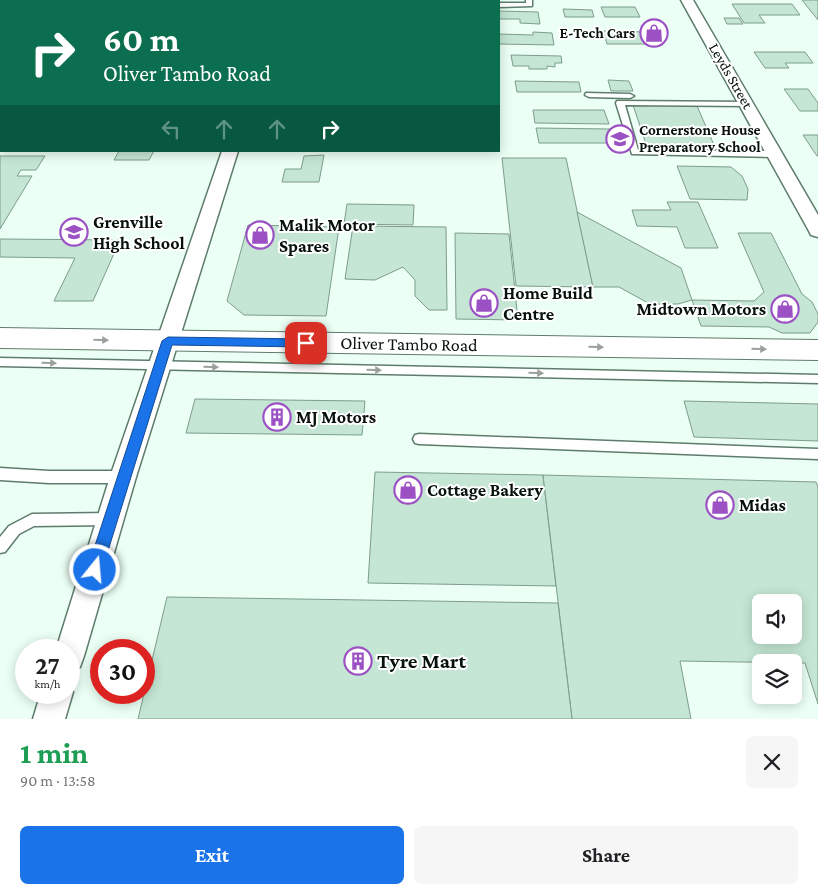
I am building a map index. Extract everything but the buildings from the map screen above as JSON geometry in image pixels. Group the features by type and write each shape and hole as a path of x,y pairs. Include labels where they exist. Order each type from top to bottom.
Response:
{"main road":[{"name":"Oliver Tambo Road","path":"0,338 164,353 818,350"}],"street":[{"name":"Leyds Street","path":"687,0 818,231"},
{"path":"74,639 123,477 230,152"},
{"path":"49,719 54,704"}],"lane":[{"path":"500,5 530,5 529,0"},
{"path":"589,95 746,101"},
{"path":"746,101 620,102 636,152 775,154"},
{"path":"0,362 164,353 818,379"},
{"path":"418,439 818,454"},
{"path":"0,474 49,477 123,477"},
{"path":"0,547 14,530 32,520 110,519"}],"place":[{"name":"E-Tech Cars","path":"654,33"},
{"name":"Cornerstone House Preparatory School","path":"620,139"},
{"name":"Grenville High School","path":"74,232"},
{"name":"Malik Motor Spares","path":"260,235"},
{"name":"Home Build Centre","path":"484,303"},
{"name":"Midtown Motors","path":"785,309"},
{"name":"MJ Motors","path":"277,417"},
{"name":"Cottage Bakery","path":"408,490"},
{"name":"Midas","path":"720,505"},
{"name":"Tyre Mart","path":"358,661"}],"route":[{"path":"95,570 123,477 168,341 306,343"}]}
